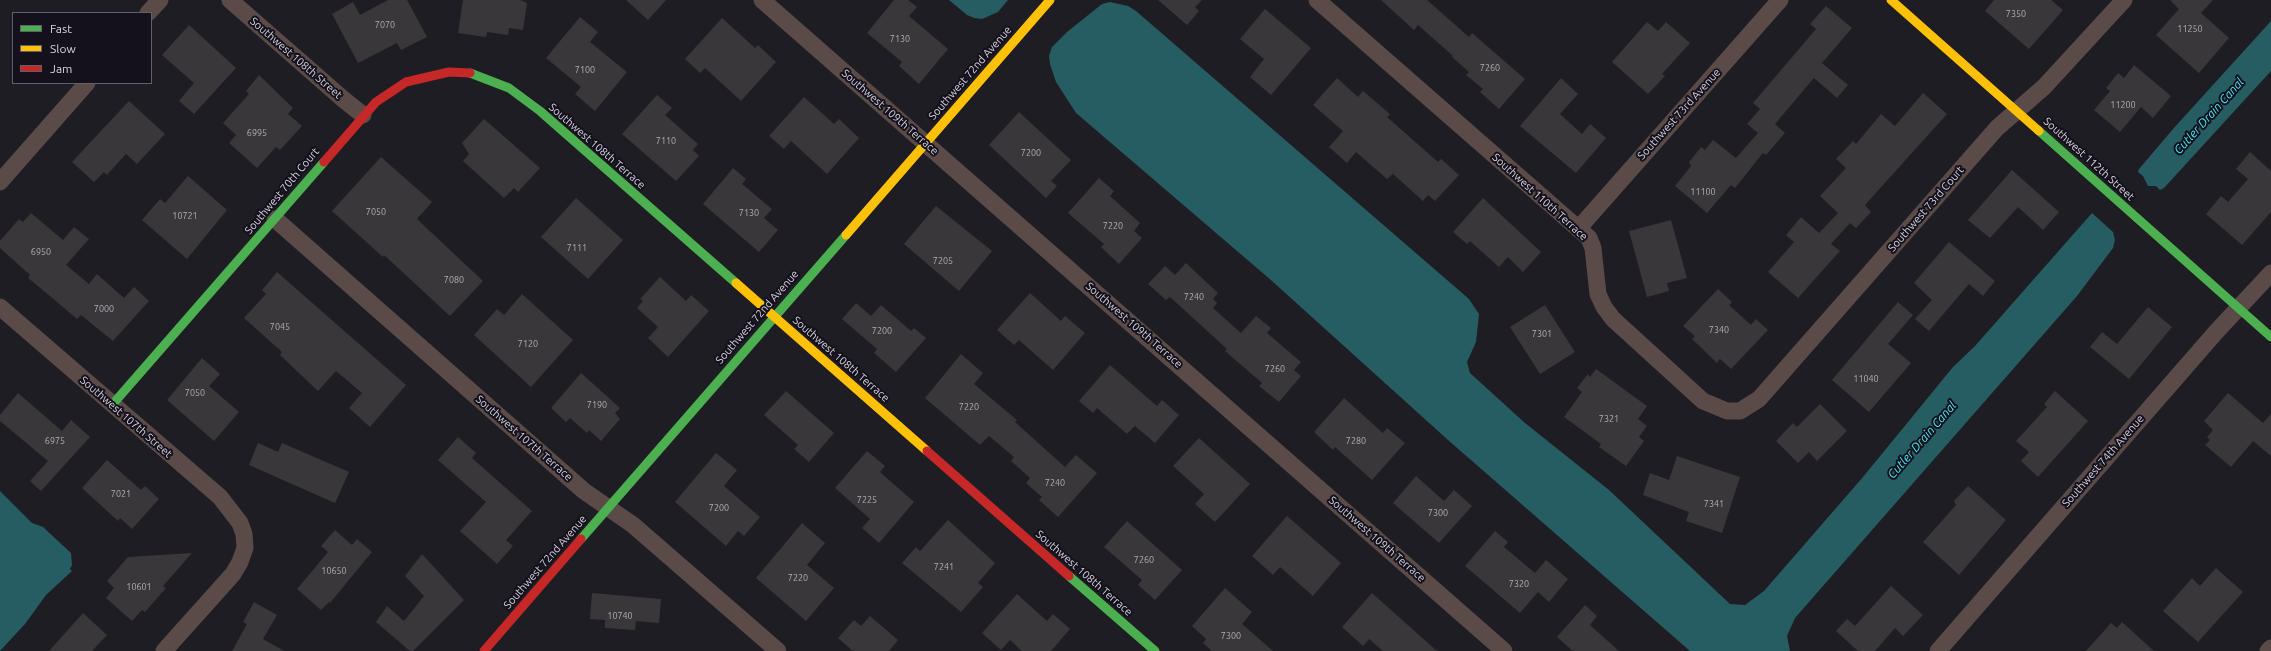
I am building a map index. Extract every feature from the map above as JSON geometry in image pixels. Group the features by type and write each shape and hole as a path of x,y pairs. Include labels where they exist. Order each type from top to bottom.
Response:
{"street":[{"path":"149,12 160,0"},
{"name":"Southwest 108th Street","path":"230,0 363,115"},
{"name":"Southwest 109th Terrace","path":"762,0 1504,651"},
{"name":"Southwest 72nd Avenue","path":"484,651 773,316 1050,0"},
{"name":"Southwest 110th Terrace","path":"1317,0 1589,238 1593,248 1598,294 1613,319 1703,401 1727,411"},
{"name":"Southwest 73rd Avenue","path":"1578,229 1780,0"},
{"name":"Southwest 112th Street","path":"1891,0 2271,337"},
{"name":"Southwest 73rd Court","path":"1727,411 1740,411 1759,399 1997,128 2044,87 2124,0"},
{"name":"Southwest 70th Court","path":"112,405 275,219 363,115 390,91 406,82 442,73 469,73 492,80 509,88"},
{"path":"0,182 86,84"},
{"name":"Southwest 108th Terrace","path":"509,88 540,111 1155,651"},
{"name":"Southwest 107th Terrace","path":"275,219 584,491 633,525 778,651"},
{"name":"Southwest 74th Avenue","path":"1938,651 2271,272"},
{"name":"Southwest 107th Street","path":"0,307 220,497 232,509 244,534 245,548 240,562 233,574 164,651"},
{"path":"2268,651 2271,648"}],"water":[{"path":"949,0 1008,0 998,12 982,19 967,15"},
{"name":"Cutler Drain Canal","path":"1110,2 1128,6 1136,11 1469,299 1479,314 1476,342 1467,362 1470,373 1525,423 1609,490 1730,604 1745,605 1764,591 1863,477 1953,367 1975,346 2092,213 2113,232 2115,240 2113,248 2077,296 1795,618 1787,636 1790,651 1690,651 1448,440 1272,281 1076,113 1056,82 1049,56 1052,47 1067,32 1102,4"},
{"name":"Cutler Drain Canal","path":"2271,21 2271,71 2164,188 2160,190 2156,186 2148,186 2143,176 2138,172 2139,169 2173,129"},
{"path":"0,491 32,523 43,527 71,553 72,565 70,569 72,571 46,595 25,624 0,651"}],"building":[{"path":"388,0 407,0 427,37 401,50 397,43 358,63 332,14 353,2 360,15"},
{"path":"463,0 520,0 527,3 523,30 509,28 508,35 487,32 486,37 458,33"},
{"path":"626,0 666,0 648,20"},
{"path":"894,0 908,0 917,7 909,16 948,49 919,84 899,66 902,62 867,33"},
{"path":"1158,0 1202,0 1195,7 1199,11 1187,25"},
{"path":"1381,0 1427,0 1469,37 1472,33 1525,79 1499,109 1480,92 1483,89 1466,75 1469,72 1452,57 1453,56 1418,25 1414,30"},
{"path":"1994,0 2051,0 2063,10 2029,49 1985,11"},
{"path":"2170,0 2213,0 2201,13 2229,38 2199,73 2156,35 2179,9"},
{"path":"1826,6 1852,28 1822,63 1848,85 1837,98 1814,78 1775,124 1785,133 1766,155 1763,153 1735,188 1731,185 1707,213 1675,186 1691,166 1689,162 1701,147 1705,150 1713,140 1736,158 1758,133 1747,124 1760,109 1753,103 1816,29 1810,24"},
{"path":"1265,9 1311,48 1271,95 1250,77 1264,59 1240,39"},
{"path":"580,17 598,32 590,42 627,72 595,111 575,94 581,87 546,58"},
{"path":"722,18 755,48 758,45 776,62 741,101 705,68 700,73 685,59"},
{"path":"1647,22 1658,31 1666,22 1690,43 1662,74 1665,76 1648,94 1612,62"},
{"path":"189,25 236,68 194,114 179,101 194,83 162,55"},
{"path":"2134,65 2171,96 2153,118 2141,107 2120,132 2094,110 2110,91 2106,88 2118,73 2124,78"},
{"path":"259,75 293,108 288,114 302,126 280,150 276,147 257,168 229,143 236,135 223,123 249,94 246,91"},
{"path":"1337,78 1358,97 1363,91 1390,114 1387,117 1438,162 1441,159 1459,175 1435,201 1428,195 1423,201 1393,174 1387,179 1356,152 1347,163 1329,147 1343,131 1313,105"},
{"path":"1561,78 1578,94 1560,114 1582,134 1590,124 1606,138 1576,173 1520,126"},
{"path":"1923,93 1947,114 1865,205 1871,212 1856,228 1850,223 1831,244 1840,251 1798,298 1768,272 1794,242 1786,235 1801,217 1819,233 1838,213 1820,196 1846,168 1836,159 1853,141 1856,144 1881,114 1895,126"},
{"path":"657,95 672,108 665,115 698,144 693,150 699,156 676,181 622,134"},
{"path":"804,97 834,124 839,119 859,138 827,174 791,141 784,149 769,136"},
{"path":"129,101 165,134 137,164 126,154 107,175 104,172 94,182 72,162"},
{"path":"1019,112 1071,160 1051,181 1057,186 1046,198 989,145"},
{"path":"484,119 540,168 518,192 514,188 504,198 463,161 469,154 462,143"},
{"path":"2250,152 2271,171 2271,212 2242,245 2206,214 2221,196 2228,202 2248,179 2236,169"},
{"path":"381,157 432,202 417,219 483,281 450,316 384,255 383,257 332,211"},
{"path":"733,168 746,179 742,184 772,209 764,218 778,230 759,252 703,204"},
{"path":"2012,170 2059,212 2043,230 2018,207 1990,238 1968,220"},
{"path":"188,176 227,210 187,259 142,220 160,199 165,203"},
{"path":"1099,178 1114,191 1110,196 1140,223 1134,231 1142,238 1119,264 1101,247 1104,244 1068,213"},
{"path":"576,198 623,240 588,279 541,237"},
{"path":"1483,198 1541,252 1523,272 1508,257 1499,267 1470,241 1467,244 1453,232"},
{"path":"936,206 992,251 959,291 904,244"},
{"path":"31,213 63,240 74,227 89,239 66,265 89,284 97,274 124,298 134,287 149,301 113,341 81,315 77,319 28,278 30,275 0,248 0,241 19,219 23,222"},
{"path":"1671,220 1687,278 1667,283 1669,291 1647,297 1629,231"},
{"path":"1949,242 1995,281 1983,296 1969,284 1929,331 1915,319 1932,300 1914,283"},
{"path":"1186,263 1218,293 1213,299 1217,303 1213,308 1241,333 1256,316 1271,328 1267,333 1301,362 1294,370 1301,376 1279,402 1259,386 1262,383 1225,351 1227,349 1170,297 1166,300 1148,284 1165,266 1175,275"},
{"path":"277,272 406,385 370,427 349,408 362,393 336,371 318,391 280,355 282,352 244,318 266,294 262,290"},
{"path":"660,277 686,301 691,295 709,311 668,357 648,338 658,327 637,308 643,301 640,299"},
{"path":"1718,289 1732,302 1729,305 1751,325 1756,319 1768,330 1731,369 1720,359 1717,363 1692,339 1695,336 1683,326"},
{"path":"1030,293 1061,321 1065,316 1085,333 1053,370 1019,340 1014,345 997,330"},
{"path":"522,294 573,340 531,387 474,335 497,309 504,315"},
{"path":"1898,302 1913,315 1888,344 1911,363 1869,412 1832,380"},
{"path":"856,303 871,316 881,305 911,331 914,328 926,338 896,372 874,353 877,349 842,319"},
{"path":"1545,305 1575,352 1540,374 1510,327"},
{"path":"2148,307 2172,327 2129,379 2090,347 2102,332 2117,344"},
{"path":"961,354 983,373 974,384 1017,420 1015,422 1065,467 1076,455 1097,473 1058,517 1039,500 1042,497 1026,483 1030,478 1011,461 1014,457 989,436 980,445 925,398"},
{"path":"202,358 220,374 209,386 239,412 214,441 167,400"},
{"path":"1110,365 1157,406 1162,400 1179,415 1155,443 1135,426 1127,434 1097,408 1093,413 1079,401"},
{"path":"1596,369 1647,406 1638,419 1647,426 1639,437 1644,441 1626,466 1599,447 1601,444 1564,417 1582,392 1577,388 1588,374 1590,377"},
{"path":"581,373 620,408 615,413 620,419 601,441 589,430 587,433 570,418 566,422 551,408"},
{"path":"786,391 834,433 809,462 794,449 798,445 764,415"},
{"path":"2055,391 2088,421 2038,477 2021,461 2029,452 2016,441 2047,407 2044,404"},
{"path":"18,393 62,431 71,420 90,437 41,491 30,481 48,461 0,421 0,415"},
{"path":"2228,393 2263,423 2271,414 2271,456 2253,441 2231,467 2205,445 2210,440 2207,437 2213,430 2204,421"},
{"path":"1344,398 1383,433 1387,428 1405,443 1372,480 1335,447 1333,450 1314,432"},
{"path":"1820,404 1847,431 1817,461 1809,452 1798,463 1776,441 1793,423 1797,427"},
{"path":"458,437 476,453 472,458 532,511 506,540 513,546 497,564 460,531 486,502 438,460"},
{"path":"1199,438 1250,484 1215,522 1195,504 1204,494 1173,466"},
{"path":"258,443 278,452 282,443 349,472 335,503 249,465"},
{"path":"867,451 885,466 880,472 914,502 879,543 862,528 870,519 835,488"},
{"path":"716,453 737,470 724,486 760,517 744,536 738,531 726,546 675,502"},
{"path":"1677,456 1740,477 1722,533 1686,521 1689,512 1643,495 1650,473 1669,480"},
{"path":"107,460 141,490 145,486 159,499 132,529 120,518 118,521 82,488"},
{"path":"1416,476 1444,501 1454,490 1472,506 1439,543 1393,503"},
{"path":"1968,486 2006,520 1959,575 1923,542 1956,505 1954,501"},
{"path":"1287,516 1341,563 1313,596 1280,567 1273,575 1252,556"},
{"path":"948,520 995,563 978,583 983,587 961,612 902,563 916,547 920,551"},
{"path":"1127,521 1182,570 1155,600 1138,585 1142,580 1104,547"},
{"path":"802,523 825,543 807,565 834,588 806,621 756,578"},
{"path":"335,530 352,545 357,539 372,552 330,603 329,602 321,610 297,589 328,552 321,546"},
{"path":"1495,531 1508,542 1504,547 1535,573 1546,560 1568,579 1549,602 1538,592 1520,613 1465,566"},
{"path":"192,553 163,586 166,588 145,612 142,610 132,621 106,598 114,588 107,581 128,557"},
{"path":"422,554 464,600 413,651 410,651 376,622 387,606 404,621 424,596 405,576"},
{"path":"2216,568 2243,592 2198,642 2163,611 2192,578 2200,586"},
{"path":"1891,586 1923,615 1903,636 1895,628 1875,651 1858,651 1836,631 1847,619 1855,626"},
{"path":"1225,588 1252,612 1242,624 1273,651 1212,651 1203,643 1206,639 1192,626"},
{"path":"592,593 661,599 659,623 636,621 635,630 605,628 605,620 590,619"},
{"path":"1372,593 1437,651 1383,651 1369,639 1363,646 1342,627"},
{"path":"1017,594 1047,621 1053,614 1070,629 1051,651 1022,651 1010,640 1001,650 982,633"},
{"path":"254,602 277,615 263,639 284,651 232,651 247,624 243,622"},
{"path":"1585,605 1597,616 1590,625 1619,651 1573,651 1557,637"},
{"path":"83,613 107,635 92,651 49,651"},
{"path":"870,616 898,640 889,651 853,651 838,638 854,620 861,626"},
{"path":"2122,622 2154,651 2086,651 2111,623 2117,628"}],"traffic: fast":[{"path":"470,73 509,88 540,111 736,283"},
{"path":"2039,131 2271,337"},
{"path":"112,405 324,162"},
{"path":"581,539 846,235"},
{"path":"1069,576 1155,651"}],"traffic: slow":[{"path":"846,235 1050,0"},
{"path":"1891,0 2039,131"},
{"path":"736,283 927,451"}],"traffic: jam":[{"path":"324,162 376,102 406,82 449,72 470,73"},
{"path":"927,451 1069,576"},
{"path":"484,651 581,539"}]}
